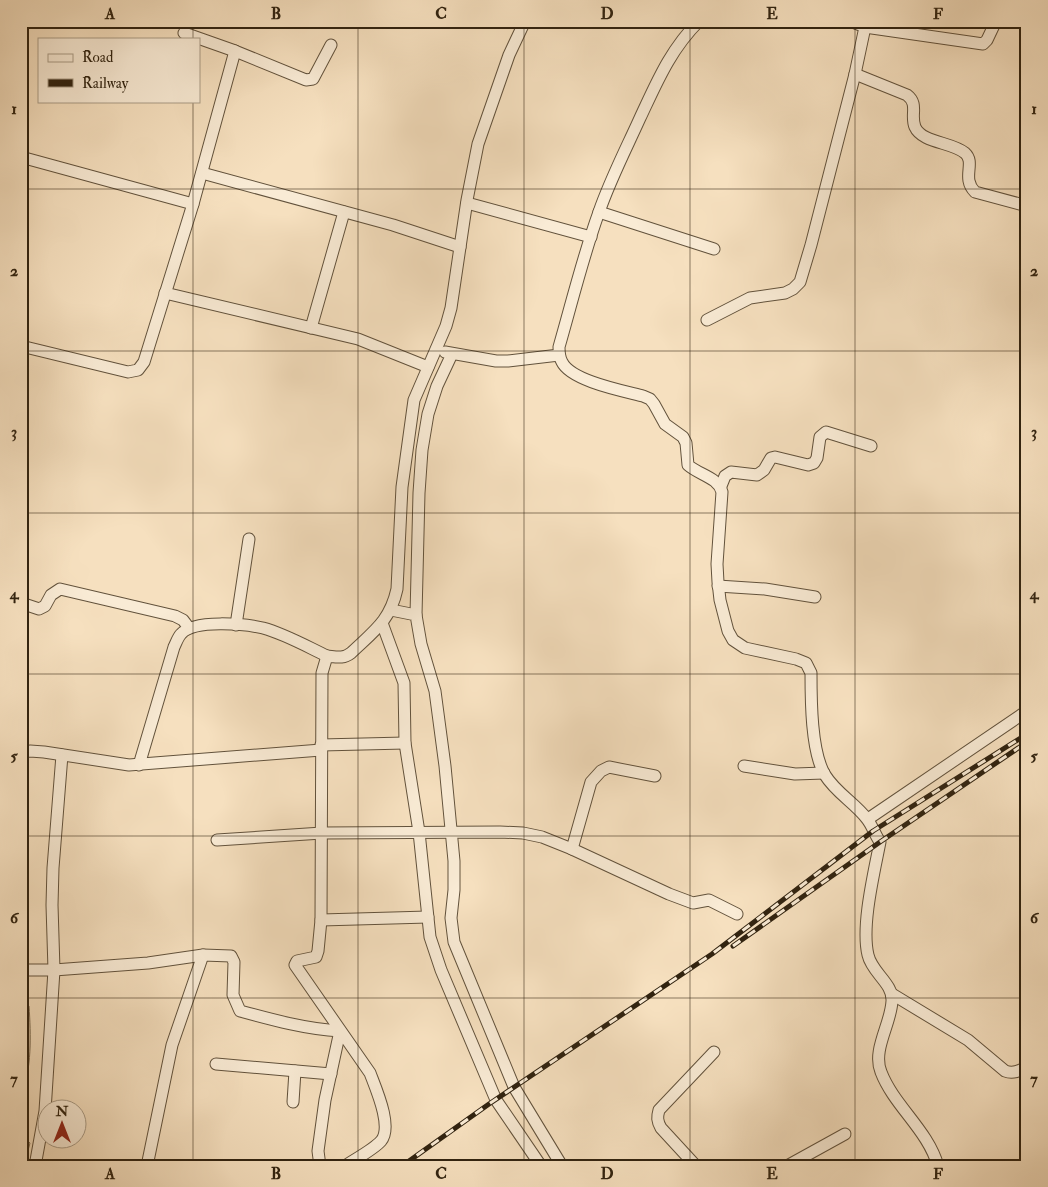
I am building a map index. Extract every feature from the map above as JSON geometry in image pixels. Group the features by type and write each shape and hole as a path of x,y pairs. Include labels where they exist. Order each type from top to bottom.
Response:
{"street":[{"path":"525,21 509,55 478,144 451,308 436,351 414,400 402,487 397,589 405,613 421,644 435,691 445,766 447,832 454,873 451,918 454,942 514,1087 562,1166"},
{"path":"699,21 664,65 609,185 598,212 559,347 559,355 565,367 596,384 650,399 665,424 683,436 686,443 688,465 721,486"},
{"path":"850,21 865,27 889,25 982,44 987,40 996,21"},
{"path":"707,320 742,301 755,297 785,293 793,289 800,282 855,74 865,27"},
{"path":"184,33 198,38"},
{"path":"200,39 306,80 313,79 331,45"},
{"path":"21,346 128,372 138,370 144,362 194,204 234,51"},
{"path":"855,74 907,95 912,99 914,107 913,121 916,129 922,135 962,151 967,155 970,162 968,179 970,187 975,192 1027,206"},
{"path":"22,160 194,204"},
{"path":"202,173 344,212 460,247"},
{"path":"467,203 591,237"},
{"path":"311,328 344,212"},
{"path":"598,212 714,248"},
{"path":"165,294 358,339 428,367"},
{"path":"436,351 483,360 502,361 559,355"},
{"path":"405,613 422,450 428,414 452,354"},
{"path":"871,446 826,432 820,437 817,458 814,463 808,465 775,457 771,458 762,474 757,476 731,472 725,476 721,486 717,564 720,600 728,631 734,640 744,648 796,659 806,663 811,673 816,747 824,773 839,792 868,820 880,842 866,932 868,958 873,967 892,994 968,1040 1005,1071 1010,1073 1027,1068"},
{"path":"236,625 249,539"},
{"path":"718,586 765,589 815,597"},
{"path":"21,602 39,609 45,606 51,595 60,589 175,616 183,620 189,628"},
{"path":"139,765 174,647 181,634 189,628 203,624 264,628 327,656 339,658 346,657 382,623 405,613"},
{"path":"382,623 404,682 406,743 425,832 430,937 441,970 496,1100 541,1166"},
{"path":"327,656 322,673 322,833 318,954 313,958 297,961 294,965 370,1073 386,1124 385,1134 380,1142 345,1166"},
{"path":"868,820 1027,711"},
{"path":"21,753 30,751 139,765 321,747 406,743"},
{"path":"36,1166 45,1112 54,970 53,868 62,755"},
{"path":"744,766 796,774 824,773"},
{"path":"572,849 591,782 601,771 610,767 654,776"},
{"path":"217,840 322,833 523,833 542,837 572,849 669,894 693,903 709,900 737,914"},
{"path":"320,920 428,917"},
{"path":"147,1166 172,1045 202,955"},
{"path":"21,970 54,970 148,963 202,955 231,956 233,959 232,995 240,1011 290,1024 320,1030 340,1031"},
{"path":"892,994 892,1008 878,1058 880,1069 893,1094 928,1144 938,1166"},
{"path":"320,1166 318,1151 326,1093 340,1031"},
{"path":"696,1166 661,1128 657,1116 659,1110 714,1052"},
{"path":"216,1064 331,1074"},
{"path":"293,1102 295,1071"},
{"path":"787,1166 845,1134"}],"shaded area":[{"path":"21,1003 29,1006 30,1040 29,1063 25,1086 21,1096"},
{"path":"21,1134 30,1143 24,1166 21,1166"}],"railway":[{"path":"402,1166 489,1104 712,954 873,831 1027,734"},
{"path":"733,946 880,842 1027,742"}]}
